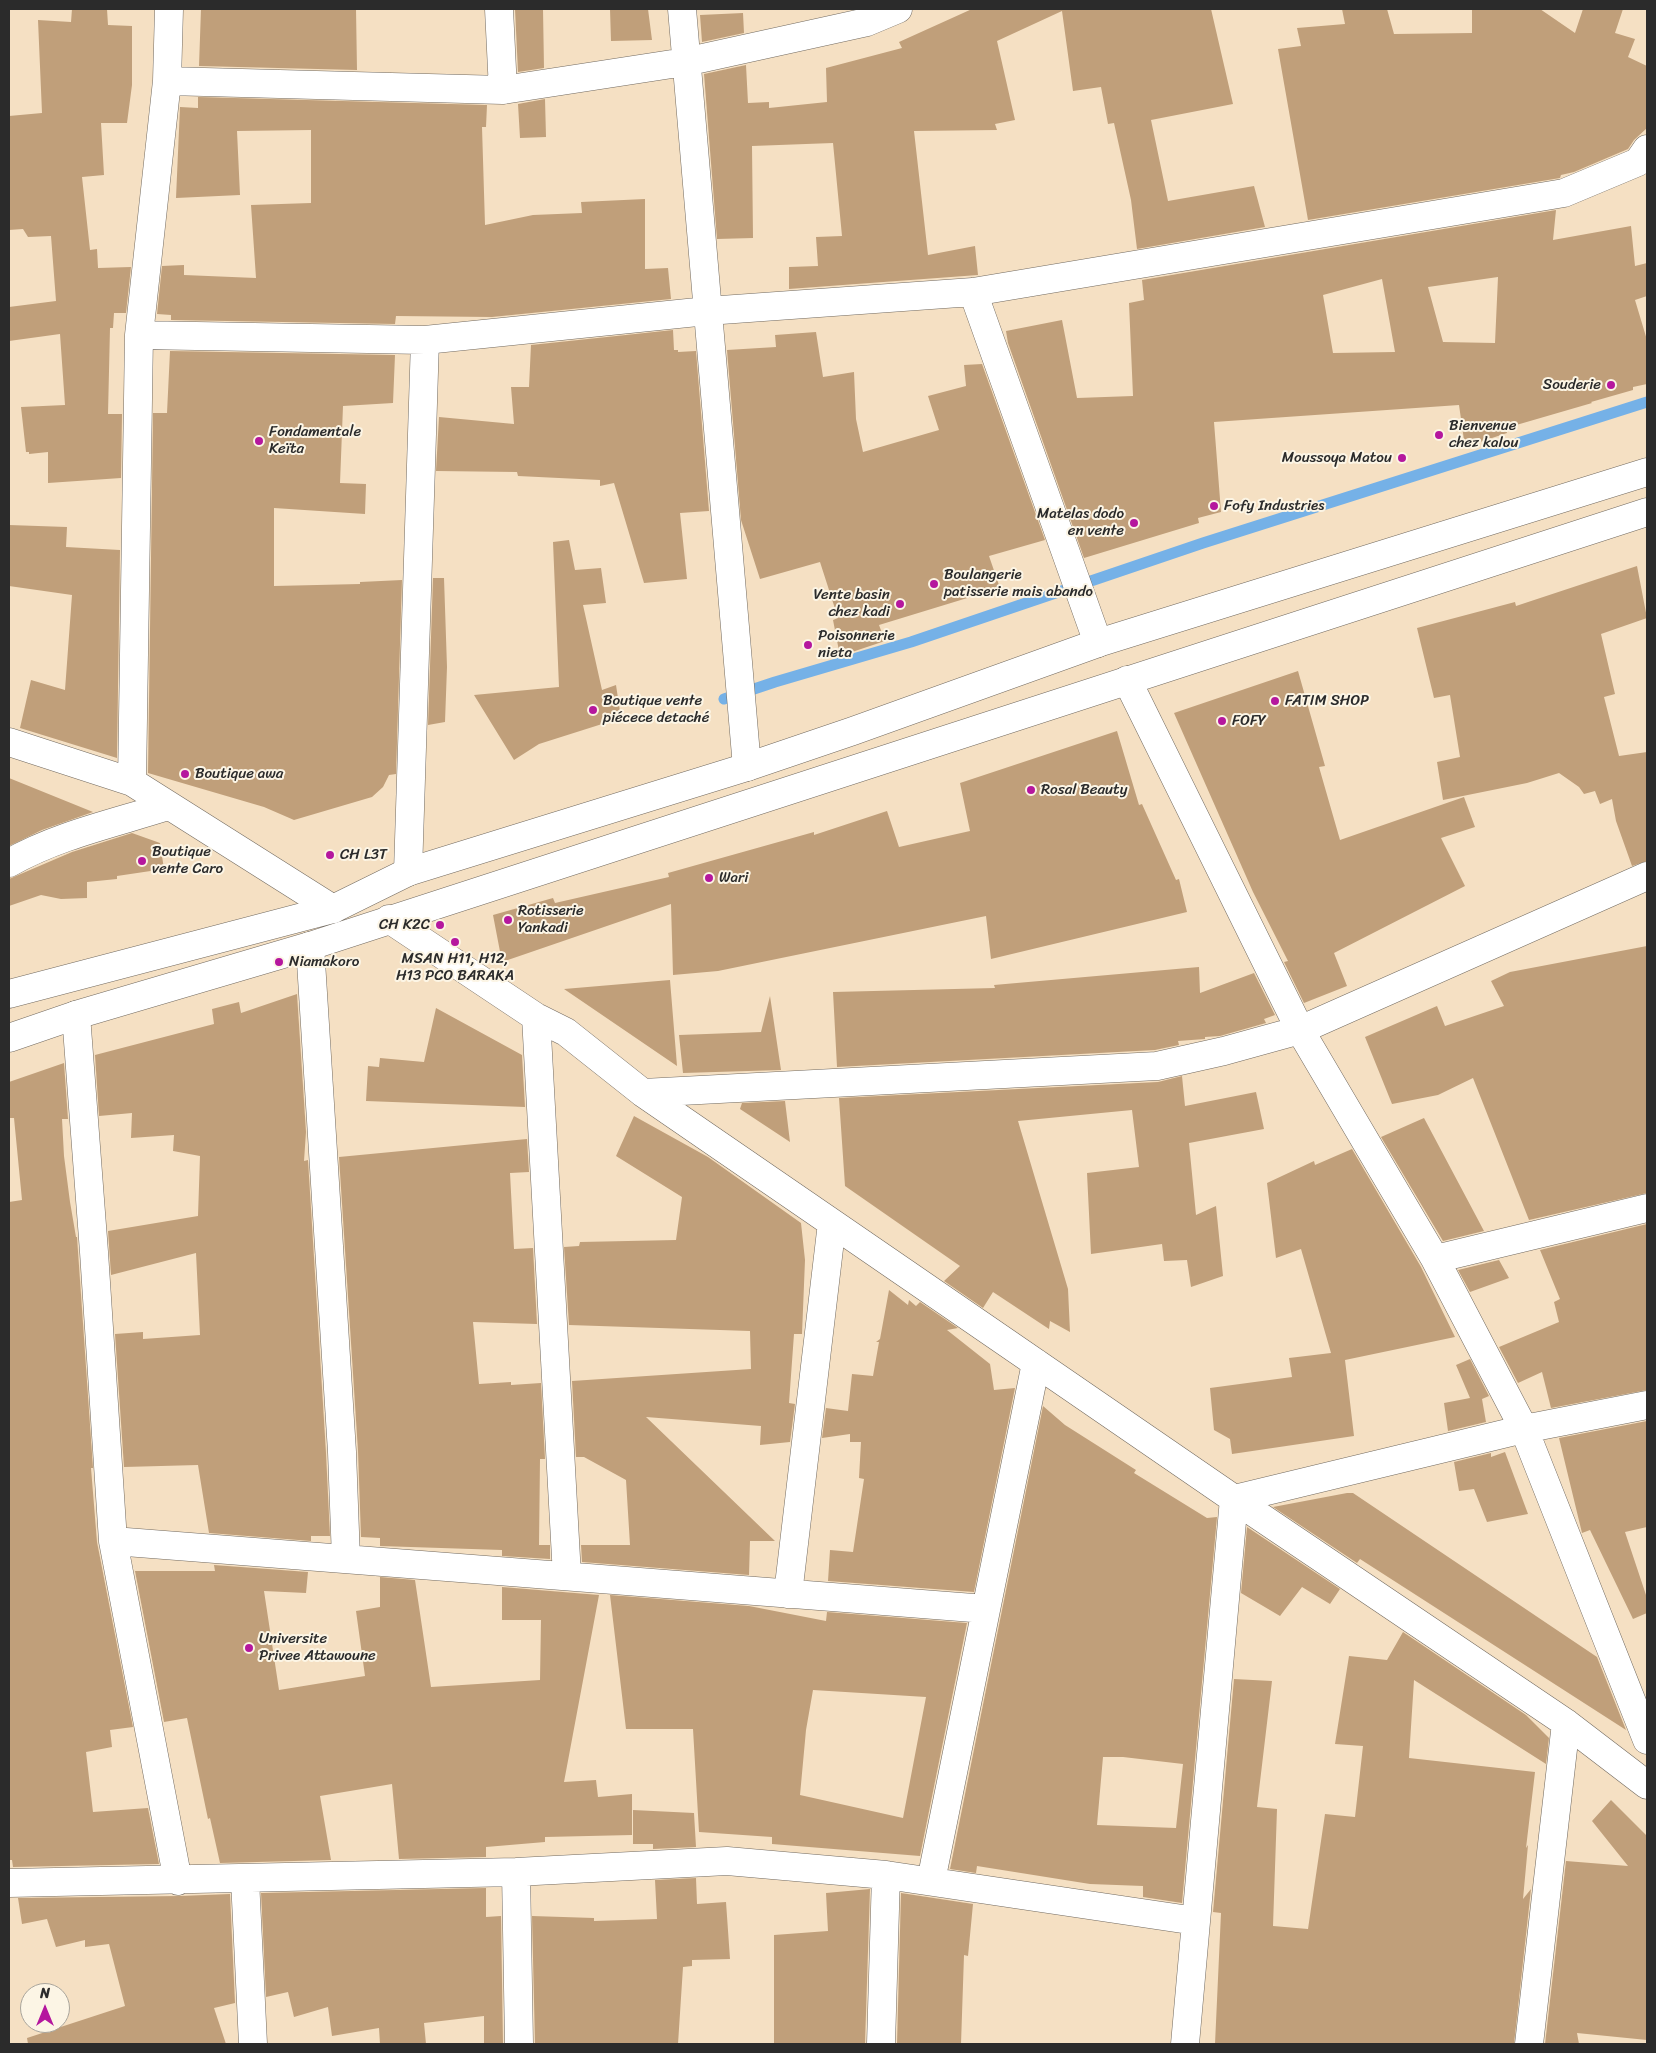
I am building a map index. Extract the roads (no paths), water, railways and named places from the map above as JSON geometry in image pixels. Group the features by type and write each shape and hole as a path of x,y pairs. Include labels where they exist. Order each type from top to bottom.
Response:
{"street":[{"path":"132,782 140,335 167,81 169,9"},
{"path":"499,9 503,90"},
{"path":"682,9 706,311 747,767"},
{"path":"167,81 503,90 685,62 867,22 898,9"},
{"path":"140,335 424,340 706,311 974,292 1564,193 1638,162 1647,149"},
{"path":"974,292 1098,643"},
{"path":"408,872 424,340"},
{"path":"9,994 333,909 408,872 747,767 1098,643 1647,472"},
{"path":"9,1038 76,1015 310,946 1647,512"},
{"path":"1127,680 1300,1030 1435,1259 1524,1429 1647,1740"},
{"path":"9,742 132,782 333,909"},
{"path":"9,862 49,844 168,806"},
{"path":"643,1093 1157,1066 1224,1051 1300,1030 1647,876"},
{"path":"389,919 536,1017 566,1032 643,1093 1234,1499 1566,1723 1647,1785"},
{"path":"310,946 342,1452 346,1559"},
{"path":"76,1015 113,1541 178,1881"},
{"path":"536,1017 567,1576"},
{"path":"1435,1259 1647,1208"},
{"path":"788,1594 832,1223"},
{"path":"931,1881 1036,1363"},
{"path":"1234,1499 1524,1429 1647,1405"},
{"path":"1185,2044 1234,1499"},
{"path":"113,1541 986,1610"},
{"path":"1529,2044 1566,1723"},
{"path":"9,1883 178,1881 516,1872 727,1861 886,1875 1196,1921"},
{"path":"516,1872 519,2044"},
{"path":"881,2044 886,1875"},
{"path":"244,1879 254,2044"}],"waterway":[{"path":"724,699 911,642 1203,543 1647,402"}],"place":[{"name":"Souderie","path":"1611,385"},
{"name":"Bienvenue chez kalou","path":"1439,435"},
{"name":"Fondamentale Keïta","path":"259,441"},
{"name":"Moussoya Matou","path":"1402,458"},
{"name":"Fofy Industries","path":"1214,506"},
{"name":"Matelas dodo en vente","path":"1134,523"},
{"name":"Boulangerie patisserie mais abando","path":"934,584"},
{"name":"Vente basin chez kadi","path":"900,604"},
{"name":"Poisonnerie nieta","path":"808,645"},
{"name":"FATIM SHOP","path":"1275,701"},
{"name":"Boutique vente piécece detaché","path":"593,710"},
{"name":"FOFY","path":"1222,721"},
{"name":"Boutique awa","path":"185,774"},
{"name":"Rosal Beauty","path":"1031,790"},
{"name":"CH L3T","path":"330,855"},
{"name":"Boutique vente Caro","path":"142,861"},
{"name":"Wari","path":"709,878"},
{"name":"Rotisserie Yankadi","path":"508,920"},
{"name":"CH K2C","path":"440,925"},
{"name":"MSAN H11, H12, H13 PCO BARAKA","path":"455,942"},
{"name":"Niamakoro","path":"279,962"},
{"name":"Universite Privee Attawoune","path":"249,1648"}]}
